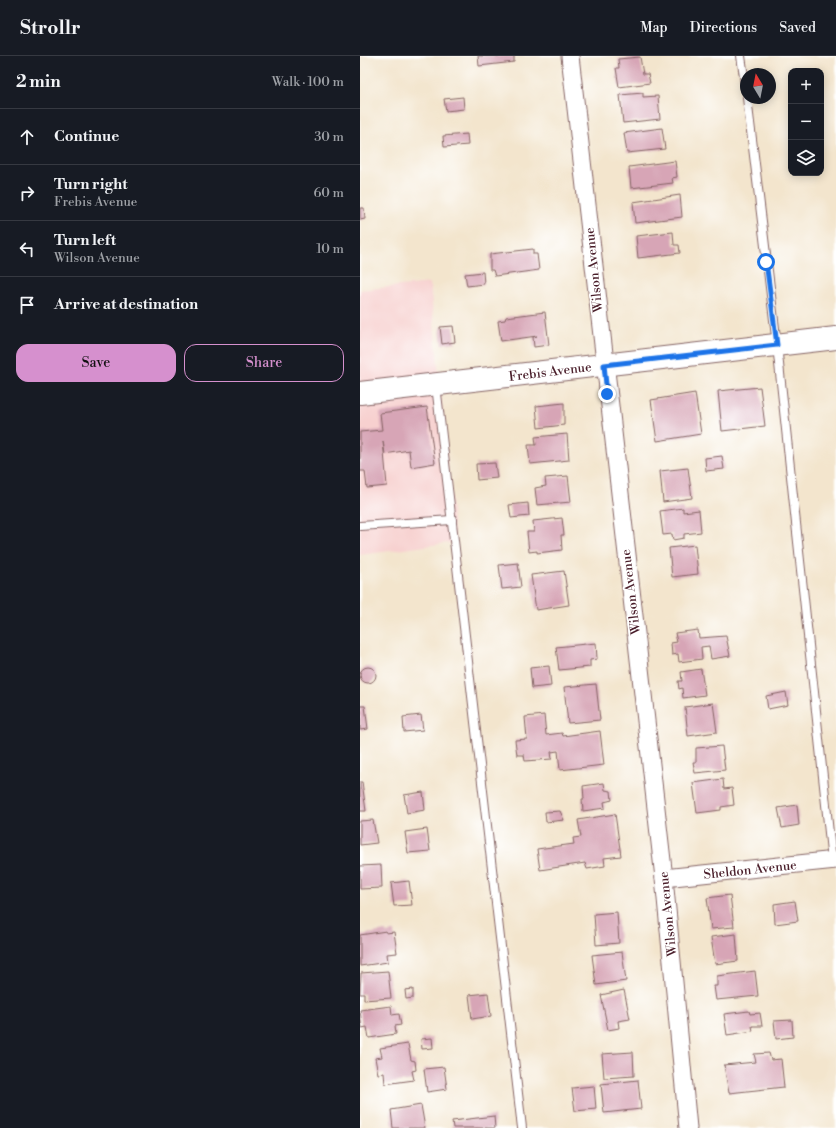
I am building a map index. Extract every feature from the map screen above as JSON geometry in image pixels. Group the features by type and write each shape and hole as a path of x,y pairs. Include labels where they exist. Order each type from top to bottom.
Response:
{"main road":[{"name":"Frebis Avenue","path":"360,393 836,338"}],"street":[{"name":"Wilson Avenue","path":"570,56 604,365 664,878 688,1128"},
{"name":"Sheldon Avenue","path":"664,878 834,860"}],"lane":[{"path":"741,56 743,68"},
{"path":"748,104 777,345 834,860"},
{"path":"436,384 522,1128"},
{"path":"360,526 452,520"}],"shaded area":[{"path":"430,283 455,542 360,555 360,290"}],"building":[{"path":"478,56 514,56 514,62 479,66"},
{"path":"640,57 643,74 648,74 650,83 619,87 616,68 619,68 618,59"},
{"path":"643,93 643,97 658,96 660,119 623,123 620,95"},
{"path":"463,97 464,109 446,111 444,99"},
{"path":"662,128 665,149 627,153 624,133"},
{"path":"467,134 468,145 444,147 443,136"},
{"path":"675,161 677,177 672,178 673,183 631,188 629,167"},
{"path":"680,195 682,217 635,223 633,202"},
{"path":"360,208 364,208 365,219 360,220"},
{"path":"673,232 674,245 679,245 680,253 638,258 636,236"},
{"path":"533,249 533,254 537,254 539,270 495,276 493,270 490,270 490,254"},
{"path":"483,272 484,284 467,286 465,274"},
{"path":"545,312 549,345 534,347 533,337 537,336 501,341 498,321 505,320 506,317"},
{"path":"453,326 455,342 442,344 440,327"},
{"path":"760,387 765,426 722,431 718,391"},
{"path":"695,393 701,434 657,441 651,400"},
{"path":"564,403 564,425 538,428 536,406"},
{"path":"427,407 435,463 411,467 409,450 385,454 383,441 387,486 367,488 365,471 360,471 360,432 382,430 380,413"},
{"path":"567,434 569,460 530,464 528,445 536,445 535,437"},
{"path":"722,456 724,469 706,471 705,458"},
{"path":"495,463 497,478 477,480 476,464"},
{"path":"688,468 692,498 663,502 660,471"},
{"path":"568,476 571,502 537,505 535,488 546,486 545,478"},
{"path":"528,503 529,516 511,518 509,505"},
{"path":"683,508 683,512 699,510 701,532 684,534 684,538 673,540 672,534 663,535 660,511"},
{"path":"562,518 564,535 561,535 562,550 537,553 537,551 529,552 527,532 534,532 533,521"},
{"path":"695,545 698,574 672,577 669,548"},
{"path":"518,563 521,587 502,589 499,565"},
{"path":"564,571 569,605 536,610 531,575"},
{"path":"698,630 699,638 726,636 730,656 711,659 709,646 701,647 702,659 679,662 678,654 672,655 671,643 677,642 675,633"},
{"path":"596,643 597,659 590,660 590,667 559,670 556,647"},
{"path":"549,666 551,686 532,688 530,668"},
{"path":"368,667 374,669 376,675 374,681 368,683 362,681 360,675 362,669"},
{"path":"701,669 705,695 683,698 682,688 679,689 678,681 682,681 681,672"},
{"path":"596,684 600,720 568,723 564,687"},
{"path":"786,692 788,705 768,709 766,696"},
{"path":"713,703 717,732 688,736 685,707"},
{"path":"360,706 365,706 368,729 360,730"},
{"path":"421,715 423,730 404,732 403,717"},
{"path":"544,715 546,735 562,733 563,736 600,731 604,765 560,770 558,751 551,752 552,759 525,761 524,755 517,755 515,740 527,739 525,717"},
{"path":"722,746 725,770 695,773 693,762 696,762 696,748"},
{"path":"723,779 724,789 732,788 734,805 721,807 721,810 697,813 693,783"},
{"path":"360,782 362,782 366,811 360,811"},
{"path":"604,783 605,790 611,791 612,800 604,802 605,808 583,811 583,786"},
{"path":"423,792 425,810 407,813 404,795"},
{"path":"797,805 799,825 782,828 778,808"},
{"path":"560,811 564,820 546,822 545,812"},
{"path":"615,814 621,856 604,858 605,866 587,869 585,863 540,870 537,849 574,844 573,838 581,837 578,820"},
{"path":"373,820 377,843 360,845 360,821"},
{"path":"427,829 430,851 408,853 405,832"},
{"path":"381,865 382,888 360,889 360,866"},
{"path":"409,881 412,905 394,906 391,883"},
{"path":"730,895 734,927 711,929 707,898"},
{"path":"795,901 798,921 775,924 774,904"},
{"path":"617,912 619,943 596,945 594,914"},
{"path":"386,931 386,933 394,932 397,953 387,954 388,962 360,966 360,935"},
{"path":"736,934 738,961 715,964 711,937"},
{"path":"622,952 626,981 596,985 592,955"},
{"path":"388,971 391,998 364,1000 364,994 360,994 361,973"},
{"path":"755,971 758,996 716,1000 714,986 717,986 717,976"},
{"path":"413,989 413,998 406,999 405,990"},
{"path":"624,990 630,1019 618,1021 619,1028 608,1030 601,995"},
{"path":"488,993 491,1016 472,1019 469,995"},
{"path":"391,1006 392,1015 399,1014 401,1025 395,1026 396,1034 369,1038 367,1027 362,1028 360,1010"},
{"path":"749,1011 750,1014 760,1013 762,1026 752,1026 753,1031 727,1035 724,1014"},
{"path":"792,1020 793,1037 776,1039 774,1021"},
{"path":"432,1038 433,1048 422,1049 421,1039"},
{"path":"408,1044 411,1060 415,1061 416,1070 412,1071 414,1080 385,1084 384,1073 378,1074 375,1058 382,1057 380,1048"},
{"path":"633,1052 634,1076 604,1078 602,1054"},
{"path":"769,1053 771,1060 781,1059 784,1087 729,1093 724,1065 756,1062 754,1054"},
{"path":"444,1067 447,1089 427,1092 424,1069"},
{"path":"638,1080 641,1109 604,1113 601,1084"},
{"path":"594,1086 596,1109 575,1111 572,1088"},
{"path":"421,1105 425,1128 393,1128 391,1110"},
{"path":"494,1116 495,1128 453,1128 452,1121"}],"route":[{"path":"607,394 604,365 777,345 766,262"}]}
